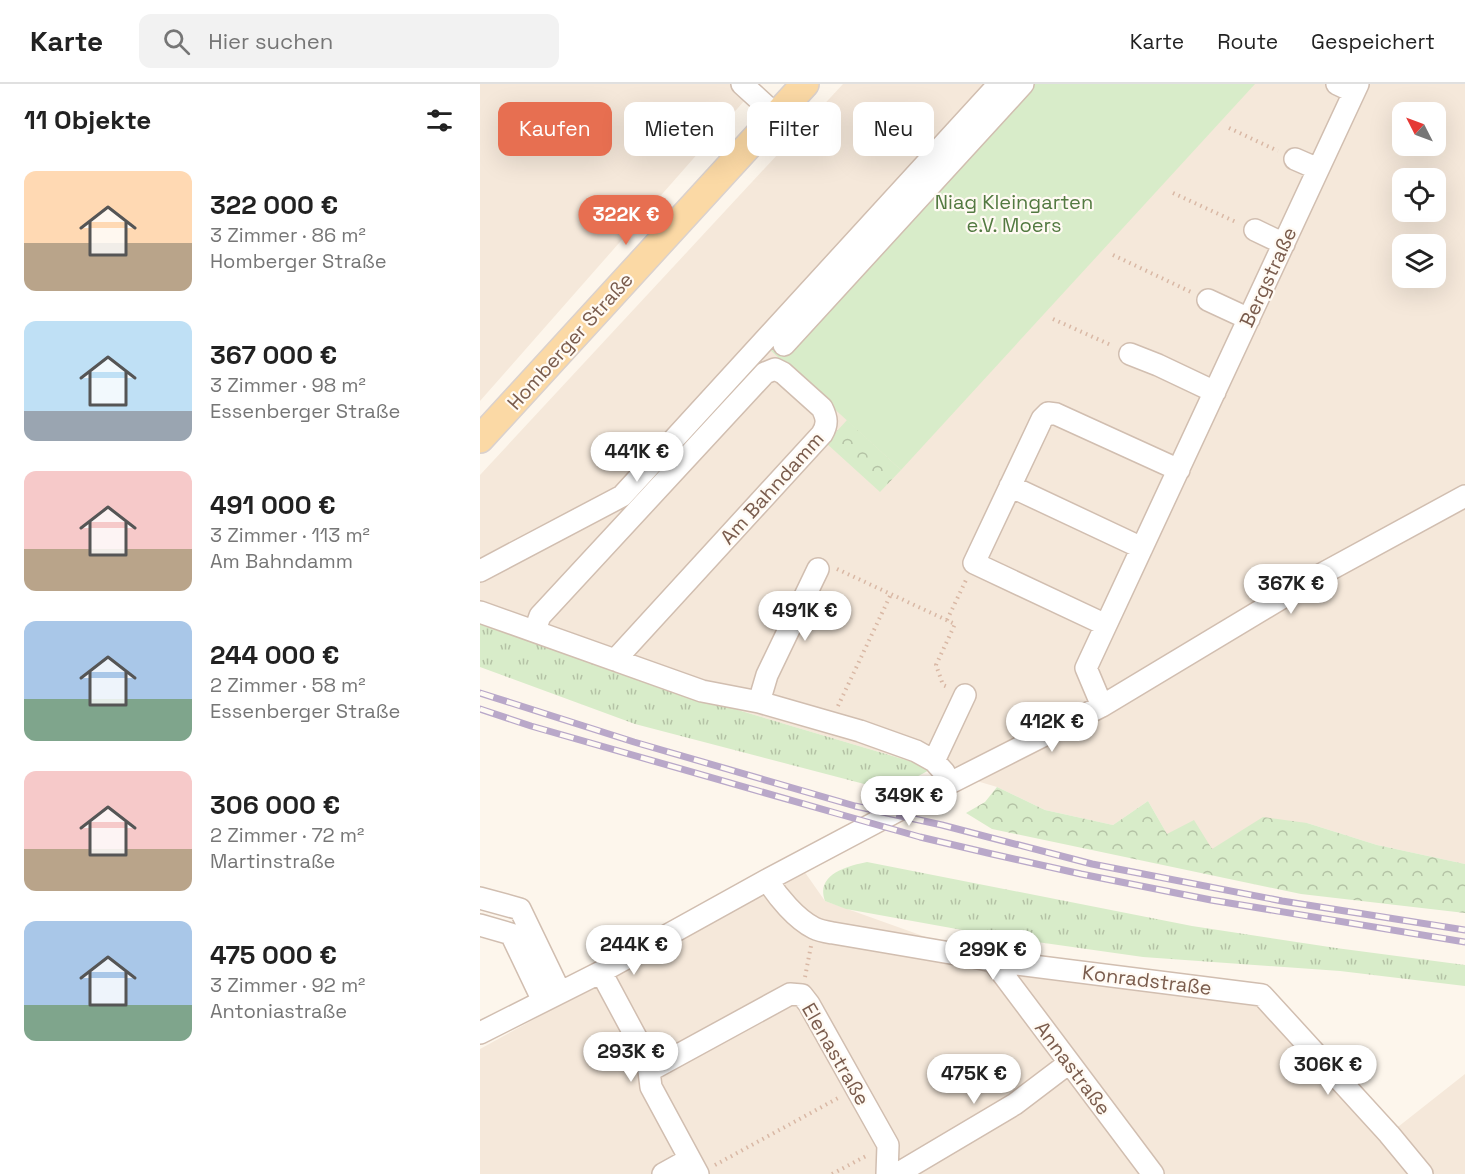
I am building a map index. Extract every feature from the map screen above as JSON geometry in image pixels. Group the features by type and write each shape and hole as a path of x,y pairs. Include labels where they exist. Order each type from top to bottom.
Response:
{"main road":[{"name":"Homberger Straße","path":"789,102 805,84"},
{"name":"Homberger Straße","path":"480,439 747,148"}],"street":[{"path":"742,84 762,102"},
{"path":"480,571 622,496 999,84"},
{"path":"784,345 1023,84"},
{"name":"Bergstraße","path":"1101,706 1086,668 1318,170 1349,87"},
{"path":"1295,159 1318,170"},
{"path":"1255,230 1284,244"},
{"path":"1208,300 1249,319"},
{"path":"1130,354 1215,392"},
{"name":"Am Bahndamm","path":"535,630 540,616 765,373 775,369 783,373 822,408 827,426 615,660"},
{"path":"1106,625 974,562 1042,419 1048,413 1056,414 1179,470"},
{"path":"1010,486 1142,548"},
{"path":"480,1033 601,972 767,880 1101,706 1320,575 1465,495"},
{"path":"759,702 766,675 819,569"},
{"path":"480,612 702,691 759,702 860,731 916,751 934,761 950,783"},
{"path":"934,761 965,695"},
{"name":"Konradstraße","path":"767,880 777,895 800,917 814,928 833,933 993,961 1262,995 1389,1134 1422,1174"},
{"path":"480,898 520,909 552,996"},
{"path":"480,925 511,934 552,996"},
{"name":"Annastraße","path":"993,961 1153,1174"},
{"path":"601,972 645,1054 651,1087 699,1167 663,1174"},
{"name":"Elenastraße","path":"649,1071 790,994 802,995 888,1145"},
{"path":"897,1174 1014,1104 1069,1063"},
{"path":"887,1174 888,1145"}],"path":[{"path":"1229,128 1295,159"},
{"path":"1173,193 1255,230"},
{"path":"1113,255 1208,300"},
{"path":"1053,319 1130,354"},
{"path":"947,620 974,562"},
{"path":"819,569 824,563 955,624 936,665 943,685 965,695"},
{"path":"830,723 891,594"},
{"path":"802,995 814,928"},
{"path":"699,1167 856,1088"},
{"path":"832,1174 888,1145"}],"shaded area":[{"path":"480,84 759,84 735,111 735,102 624,102 624,156 696,156 480,401"},
{"path":"843,84 1465,84 1465,864 1377,845 1307,823 1212,849 1167,834 1148,801 1113,825 1045,810 997,787 684,694 480,621 480,475 776,156 841,156 841,102 826,102"},
{"path":"804,871 825,901 993,961 1262,995 1389,1134 1465,1074 1465,1174 480,1174 480,1049"}],"green space":[{"name":"Niag Kleingarten e.V. Moers","path":"1010,84 1255,84 901,470 768,348"},
{"path":"847,420 901,470 880,492 826,443"},
{"path":"480,621 684,694 933,768 891,791 635,724 480,667"},
{"path":"997,787 1045,810 1113,825 1148,801 1167,834 1194,820 1212,849 1263,817 1307,823 1377,845 1465,864 1465,913 1301,894 992,829 966,813 985,802"},
{"path":"867,862 1192,926 1465,965 1465,986 1340,971 1143,957 1001,937 846,909 825,901 823,892 829,878 843,869"}],"railway":[{"path":"480,693 634,742 855,806 942,825 1092,864 1282,901 1465,930"},
{"path":"480,709 531,726 920,837 1081,874 1211,900 1465,942"}]}
